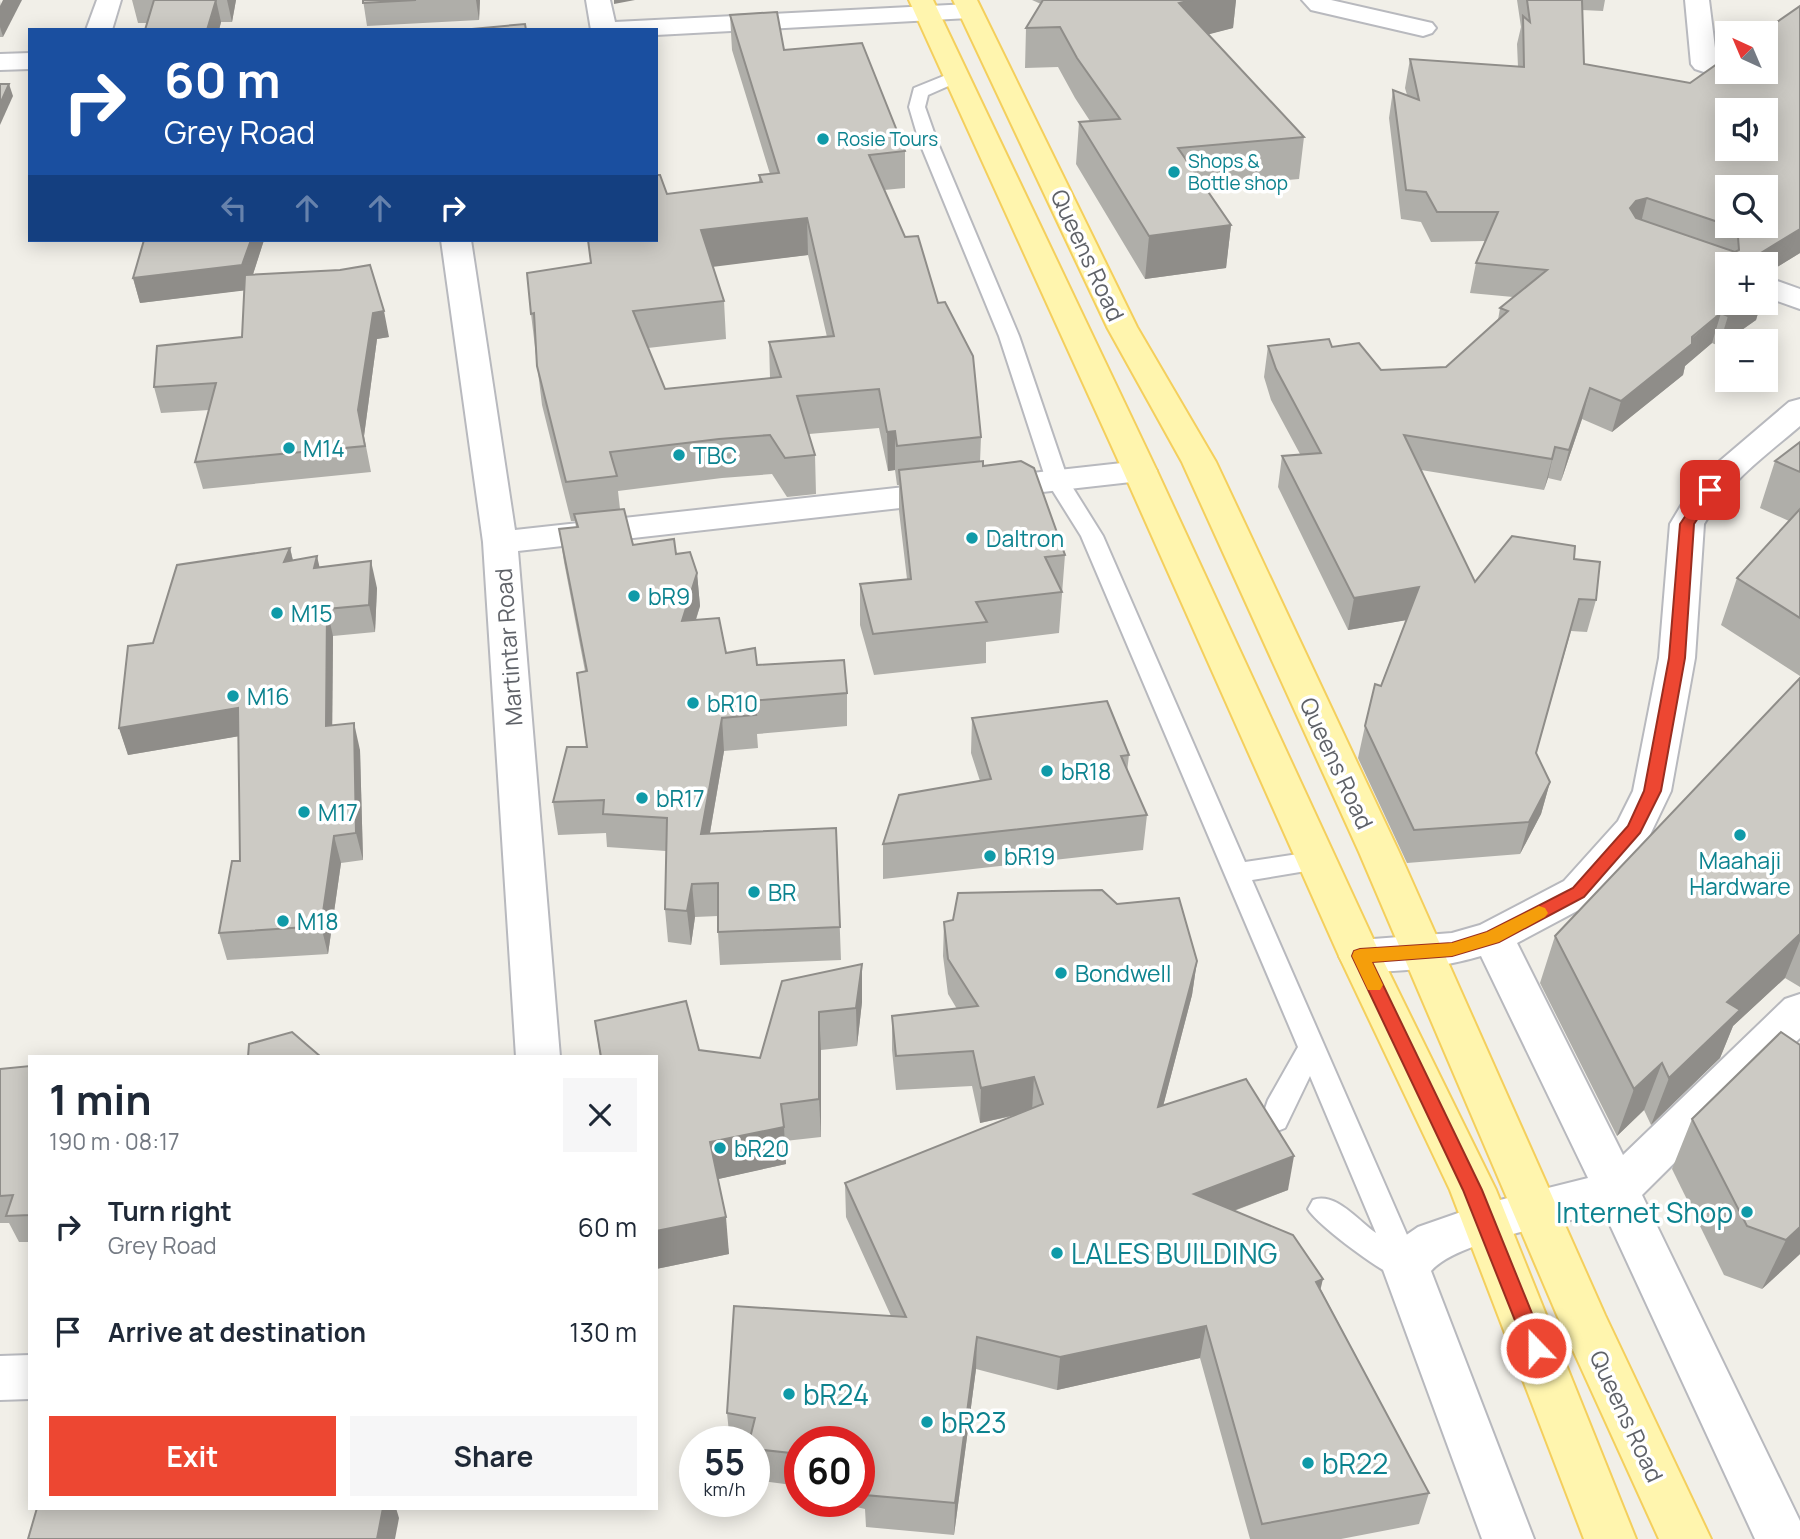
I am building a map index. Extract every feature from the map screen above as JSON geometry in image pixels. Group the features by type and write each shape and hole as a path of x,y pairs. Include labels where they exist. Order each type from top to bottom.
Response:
{"main road":[{"name":"Queens Road","path":"967,6 1122,327 1199,462 1424,952 1581,1315 1685,1539"},
{"name":"Queens Road","path":"925,7 1140,471 1360,956 1473,1190 1484,1224 1527,1324 1610,1539"}],"street":[{"path":"100,28 109,0"},
{"path":"598,0 604,28"},
{"path":"1314,0 1320,5 1423,28"},
{"path":"1697,0 1704,64"},
{"path":"639,28 967,6"},
{"path":"0,62 28,61"},
{"name":"Martintar Road","path":"456,242 500,541 538,1055"},
{"path":"1778,291 1800,300"},
{"path":"1360,956 1452,949 1493,937 1578,892 1634,829 1653,791 1677,658 1687,524 1700,501 1720,478 1800,409"},
{"path":"500,541 1140,471"},
{"path":"1493,937 1617,1190 1782,1539"},
{"path":"1508,1539 1406,1267 1419,1252 1435,1241 1484,1224 1617,1190 1800,1010"},
{"path":"0,1378 28,1377"}],"lane":[{"path":"956,76 920,92 918,107 929,141 1009,336 1057,480 1092,536 1406,1267"},
{"path":"1235,873 1318,860"},
{"path":"1275,1120 1282,1100 1311,1048"},
{"path":"1323,1209 1357,1237 1406,1267"}],"building":[{"path":"154,0 216,0 208,28 146,28"},
{"path":"363,0 416,0 363,3"},
{"path":"1043,0 1192,0 1179,3 1304,137 1178,148 1231,225 1149,236 1079,122 1120,119 1077,58 1060,27 1026,28"},
{"path":"1527,0 1582,0 1584,64 1690,83 1715,65 1715,84 1778,84 1778,21 1800,6 1800,229 1763,252 1735,252 1715,252 1715,315 1719,315 1692,337 1692,344 1621,401 1590,388 1569,450 1555,447 1552,459 1404,435 1475,582 1512,536 1575,546 1574,559 1600,562 1596,600 1579,599 1536,753 1550,782 1529,822 1414,830 1365,726 1375,684 1381,686 1419,587 1354,598 1282,456 1321,453 1276,369 1268,346 1329,339 1332,347 1359,343 1381,370 1446,367 1508,311 1500,308 1547,270 1476,263 1498,212 1437,212 1426,192 1406,190 1393,90 1419,100 1410,59 1524,67 1523,16 1530,22"},
{"path":"777,12 784,50 862,43 905,151 869,155 905,237 918,236 938,303 945,302 973,356 981,437 897,446 895,431 887,432 879,389 797,396 815,455 785,458 770,435 719,439 610,452 617,476 566,482 537,366 534,313 531,314 527,273 591,263 588,242 658,242 658,175 667,194 762,182 759,175 779,173 730,15","holes":["807,218 834,336 769,342 781,377 665,389 633,311 724,301 701,230"]},
{"path":"525,24 526,28 482,28"},
{"path":"0,84 9,84 0,104"},
{"path":"143,242 250,242 242,265 133,278"},
{"path":"370,265 384,311 373,313 358,410 365,446 195,462 216,383 154,387 157,346 242,337 245,275 340,270"},
{"path":"1800,442 1800,472 1775,461"},
{"path":"983,461 983,466 1021,461 1034,468 1065,555 1045,557 1062,592 976,602 987,622 873,634 860,584 911,579 899,470"},
{"path":"624,509 633,545 674,539 676,554 690,552 697,573 682,621 719,618 726,653 755,648 757,665 844,660 847,693 750,701 756,715 722,718 701,834 836,828 840,927 718,932 718,883 692,884 687,911 665,909 667,818 603,814 604,800 553,802 567,747 587,747 577,673 587,671 559,529 578,527 574,514"},
{"path":"1800,509 1800,618 1737,578"},
{"path":"290,548 284,562 317,556 314,568 371,561 369,605 327,609 326,726 354,723 356,833 334,836 321,926 219,933 232,861 240,861 238,708 119,728 128,646 153,643 177,565"},
{"name":"Maahaji Hardware","path":"1800,678 1800,934 1727,1002 1740,1010 1669,1078 1662,1063 1634,1089 1555,936"},
{"path":"1107,701 1129,755 1121,756 1147,815 883,844 899,795 991,779 972,718"},
{"path":"1102,890 1117,904 1179,898 1197,961 1158,1107 1246,1079 1294,1156 1194,1194 1293,1235 1323,1279 1316,1282 1429,1493 1262,1524 1206,1326 1060,1357 977,1337 955,1503 875,1496 875,1426 784,1426 784,1452 770,1451 770,1426 753,1426 755,1418 727,1413 734,1306 906,1317 845,1183 1043,1104 1034,1077 981,1088 973,1051 896,1056 892,1016 978,1006 948,959 944,922 953,920 958,893"},
{"path":"862,964 856,1008 819,1012 819,1099 781,1104 784,1127 710,1142 726,1217 658,1231 658,1055 601,1055 595,1021 686,1001 699,1050 760,1058 782,981"},
{"path":"292,1032 319,1055 248,1055 249,1044"},
{"path":"1781,1032 1800,1045 1800,1227 1786,1240 1747,1226 1692,1119"},
{"path":"28,1066 28,1215 6,1216 13,1195 0,1196 0,1069"},
{"path":"36,1510 383,1510 377,1539 28,1539"}],"slow traffic":[{"path":"1374,985 1360,956 1452,949 1493,937 1539,913"}],"place":[{"name":"Rosie Tours","path":"823,139"},
{"name":"Shops & Bottle shop","path":"1174,172"},
{"name":"M14","path":"289,448"},
{"name":"TBC","path":"679,455"},
{"name":"Daltron","path":"972,538"},
{"name":"bR9","path":"634,596"},
{"name":"M15","path":"277,613"},
{"name":"M16","path":"233,696"},
{"name":"bR10","path":"693,703"},
{"name":"bR18","path":"1047,771"},
{"name":"bR17","path":"642,798"},
{"name":"M17","path":"304,812"},
{"name":"Maahaji Hardware","path":"1740,835"},
{"name":"bR19","path":"990,856"},
{"name":"BR","path":"754,892"},
{"name":"M18","path":"283,921"},
{"name":"Bondwell","path":"1061,973"},
{"name":"bR20","path":"720,1148"},
{"name":"Internet Shop","path":"1747,1212"},
{"name":"LALES BUILDING","path":"1057,1253"},
{"name":"bR24","path":"789,1394"},
{"name":"bR23","path":"927,1422"},
{"name":"bR22","path":"1308,1463"}],"route":[{"path":"1536,1348 1484,1224 1473,1190 1360,956 1452,949 1493,937 1578,892 1634,829 1653,791 1677,658 1687,524 1700,501 1710,490"}]}
